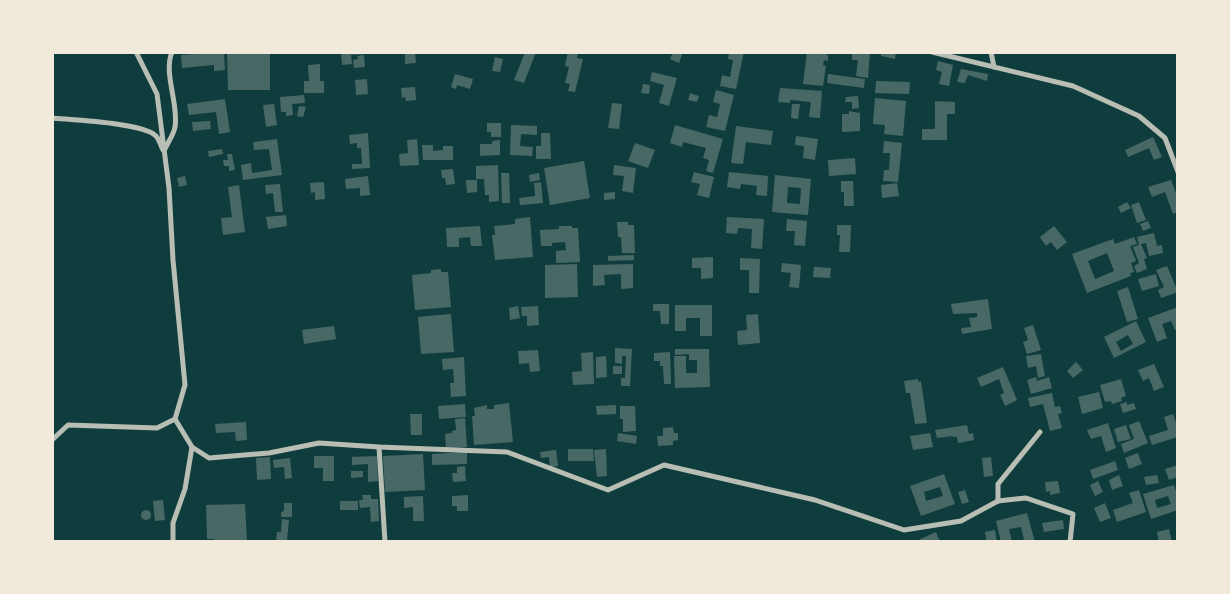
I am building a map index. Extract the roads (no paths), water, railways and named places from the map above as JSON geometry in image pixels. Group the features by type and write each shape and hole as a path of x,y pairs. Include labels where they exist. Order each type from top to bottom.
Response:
{"street":[{"path":"52,440 68,424 157,428 174,419 184,385 165,153 157,94 136,52"},
{"path":"165,153 175,127 174,95 168,60 172,52"},
{"path":"932,52 1073,86 1139,116 1165,138 1178,172"},
{"path":"991,52 994,68"},
{"path":"52,118 137,128 151,132 157,137 165,153"},
{"path":"174,419 192,447 209,458 269,453 319,443 507,452 608,490 664,466 815,500 904,530 961,521 998,501 1026,498 1073,514 1070,542"},
{"path":"998,501 998,484 1040,432"},
{"path":"173,542 173,523 185,489 192,447"},
{"path":"379,447 385,542"}]}
